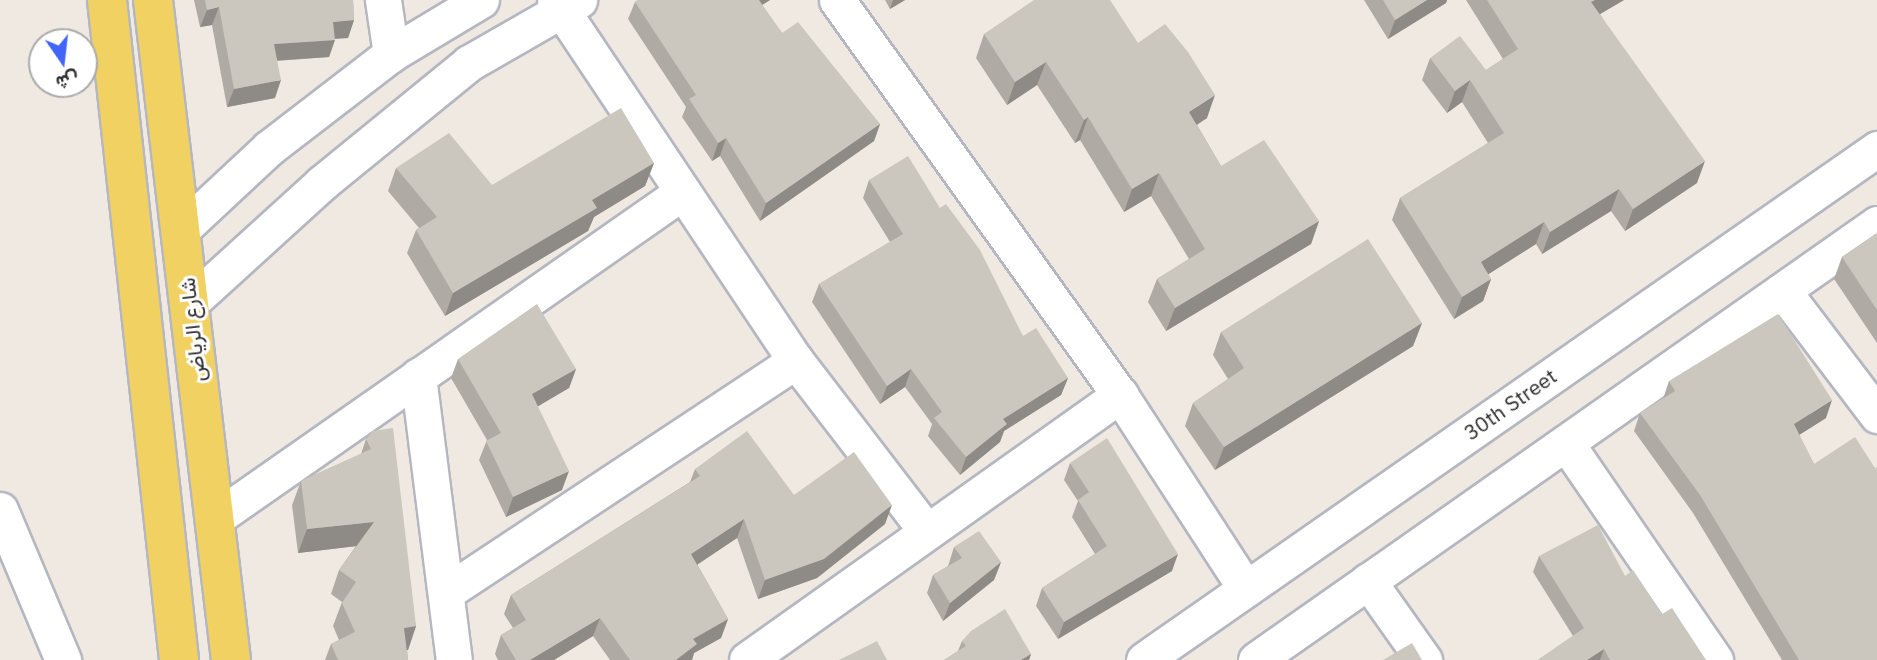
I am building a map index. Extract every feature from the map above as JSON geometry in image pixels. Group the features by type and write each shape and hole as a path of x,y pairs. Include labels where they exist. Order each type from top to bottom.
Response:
{"main road":[{"path":"107,0 179,660"},
{"name":"شارع الرياض","path":"153,0 231,660"}],"street":[{"path":"383,0 391,54"},
{"path":"181,230 269,148 391,54 481,0"},
{"path":"837,0 1120,395 1246,589"},
{"path":"189,304 322,183 469,63 566,3 681,193 796,361 925,528"},
{"name":"30th Street","path":"1144,660 1877,149"},
{"path":"213,520 681,193"},
{"path":"1256,660 1877,223"},
{"path":"1783,291 1877,415"},
{"path":"448,591 796,361"},
{"path":"418,376 448,591 454,660"},
{"path":"747,660 925,528 1120,395"},
{"path":"1566,443 1715,660"},
{"path":"0,510 63,660"},
{"path":"1368,581 1424,660"}],"building":[{"path":"205,0 353,0 354,20 333,22 335,40 274,44 281,80 234,89 219,7 207,10"},
{"path":"759,0 782,33 798,22 880,124 766,203 726,138 718,143 689,99 696,95 635,2"},
{"path":"1034,0 1110,0 1138,43 1165,24 1188,52 1215,95 1189,112 1221,166 1264,140 1319,221 1175,308 1157,279 1205,249 1159,173 1132,189 1088,117 1084,120 1046,62 1015,82 984,34"},
{"path":"1383,0 1427,0 1395,20"},
{"path":"1487,0 1595,0 1591,2 1705,161 1633,209 1619,189 1550,232 1544,222 1481,262 1491,279 1462,297 1400,198 1504,133 1470,80 1455,91 1430,58 1460,36 1486,70 1518,49"},
{"path":"621,108 654,163 592,200 597,208 453,293 416,230 437,217 396,168 449,133 492,185"},
{"path":"908,156 940,208 946,204 980,250 1023,336 1036,328 1068,378 1003,419 1007,424 966,457 934,418 942,412 911,369 887,386 819,284 903,234 869,180"},
{"path":"1877,233 1877,310 1842,257"},
{"path":"1368,239 1422,323 1224,447 1193,403 1244,368 1221,332"},
{"path":"537,304 576,369 532,394 569,471 513,497 486,441 501,433 458,359"},
{"path":"1778,314 1832,400 1794,424 1814,464 1855,437 1875,468 1877,467 1877,660 1799,660 1700,495 1640,413 1675,391 1669,381"},
{"path":"393,428 416,626 404,628 408,660 338,660 331,644 355,632 342,603 356,582 339,570 374,522 307,529 301,481 371,449 366,439 373,431"},
{"path":"747,431 794,495 854,452 892,505 824,559 765,580 744,519 691,554 728,619 693,639 697,644 676,660 630,660 600,618 530,660 516,660 501,635 526,620 511,595 700,476 695,469"},
{"path":"1107,438 1178,554 1064,622 1042,588 1107,546 1078,500 1089,492 1070,463"},
{"path":"1598,525 1625,576 1633,570 1662,614 1672,608 1706,660 1610,660 1604,649 1587,660 1538,660 1584,628 1539,556"},
{"path":"979,531 1001,562 950,603 933,575 962,558 954,547"},
{"path":"1005,609 1031,654 1021,660 944,660 966,646 962,641 971,631"},
{"path":"877,641 887,660 839,660"},
{"path":"1412,643 1422,660 1383,660"}]}
